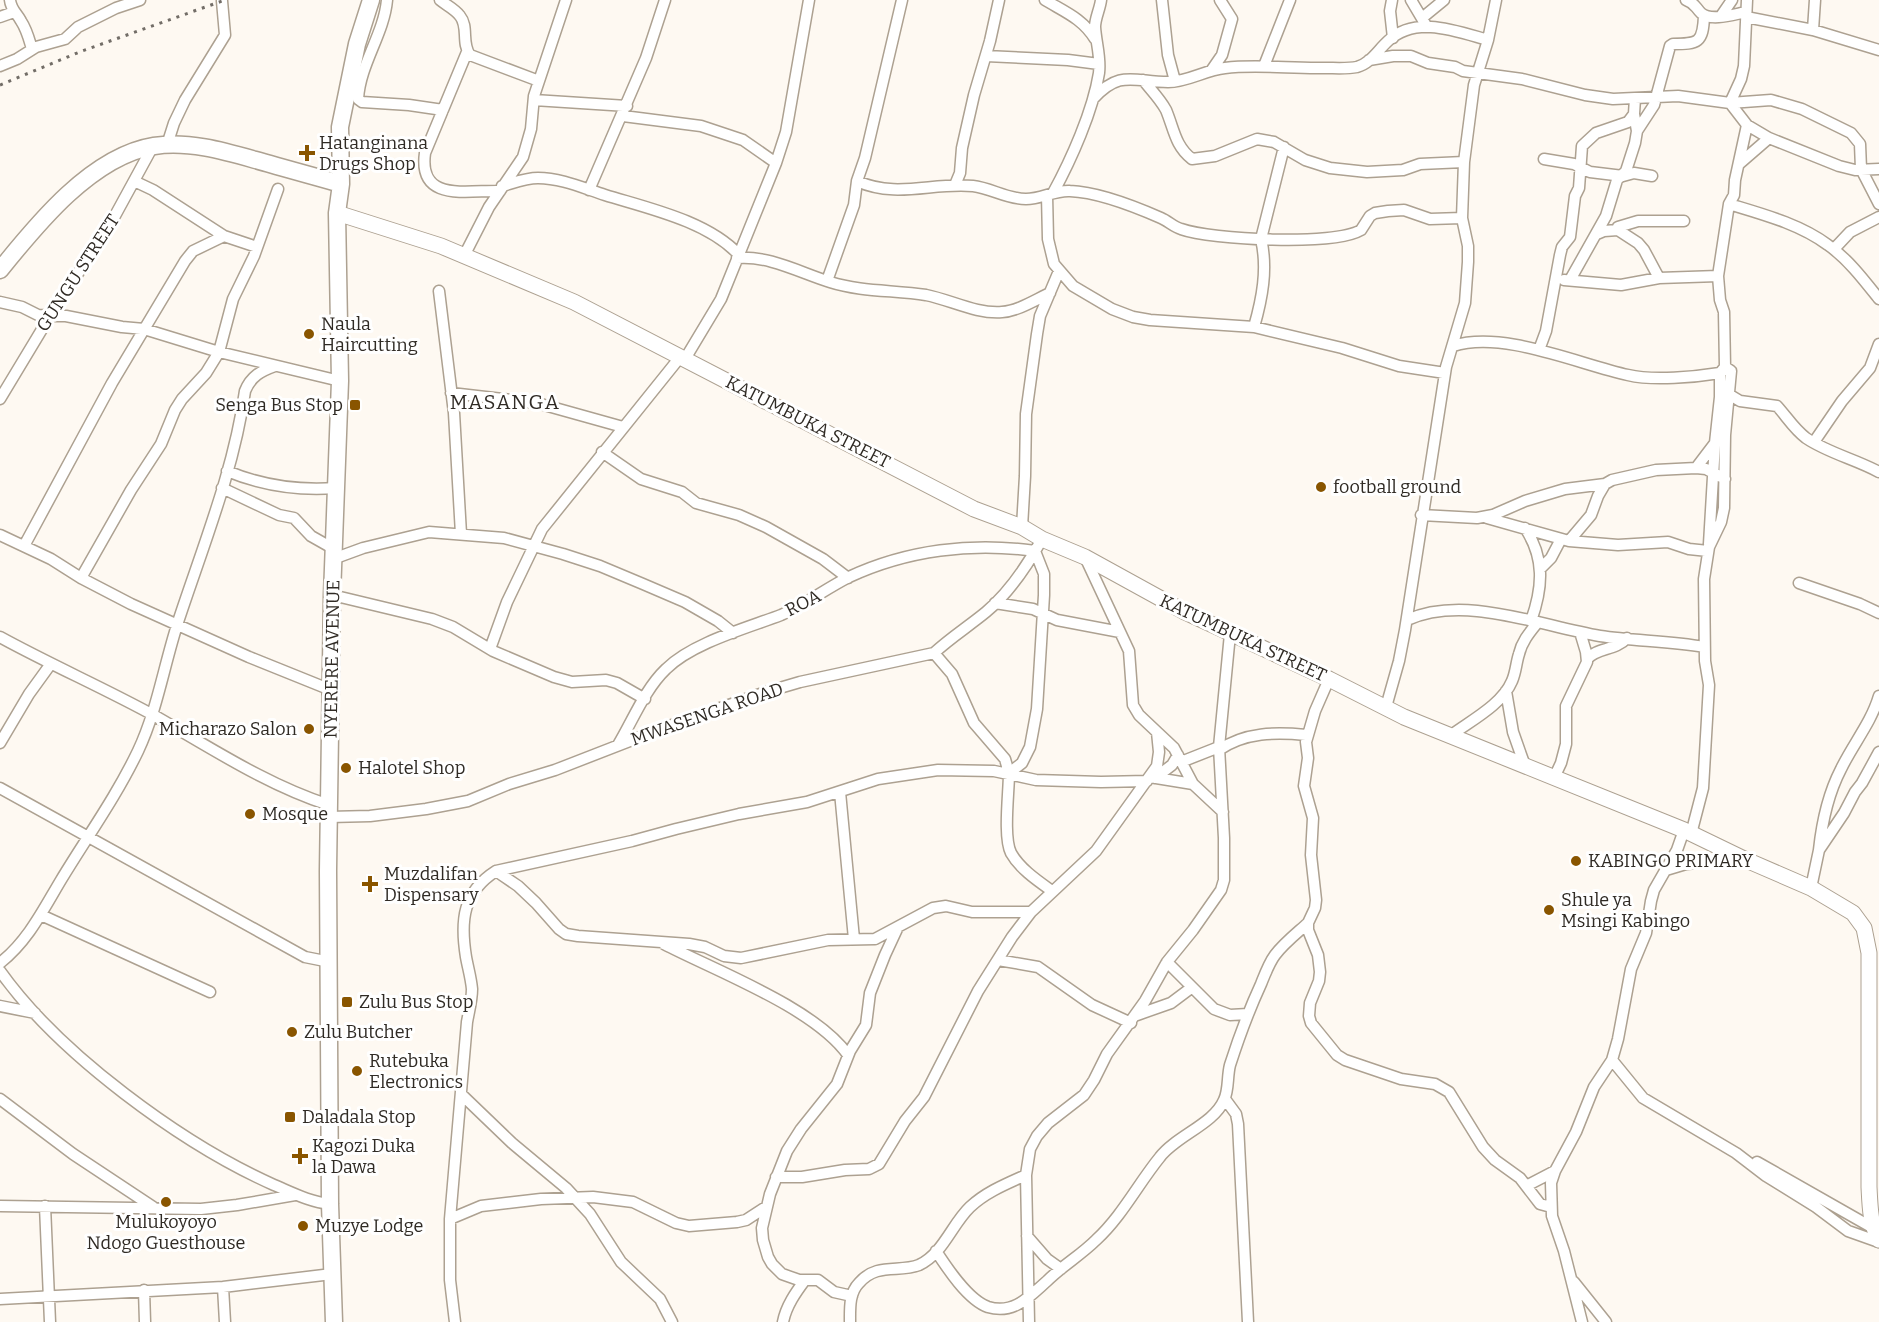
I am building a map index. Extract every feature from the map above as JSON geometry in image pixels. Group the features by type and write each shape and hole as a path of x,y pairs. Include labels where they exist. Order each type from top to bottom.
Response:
{"main road":[{"name":"NYERERE AVENUE","path":"334,1322 330,1204 329,811 332,595 340,381 337,213 341,184 340,127 357,44 371,0"},
{"path":"0,270 46,215 90,176 119,159 160,146 204,147 341,184"},
{"name":"KATUMBUKA STREET","path":"337,213 441,246 574,302 974,509 1022,527 1039,545 1085,557 1185,612 1329,679 1404,717 1687,832 1811,888 1853,913 1873,936 1870,977 1874,1062 1869,1187 1877,1236"}],"street":[{"path":"10,0 32,48"},
{"path":"0,66 17,59 32,48 59,42 78,27 116,8 140,0"},
{"path":"387,0 384,18 367,64 358,99 362,102 443,110"},
{"path":"440,0 460,16 464,26 467,52 425,153 423,166 430,184 446,191 501,189 538,178 556,181 632,203 706,230 732,247 738,257"},
{"path":"464,256 477,229 525,151 539,81 566,0"},
{"path":"589,190 625,111 665,0"},
{"path":"490,649 507,602 534,545 553,515 602,452 683,358 721,299 776,163 786,132 809,0"},
{"path":"827,281 854,205 856,181 865,158 902,0"},
{"path":"955,185 960,172 962,148 974,95 999,0"},
{"path":"1045,0 1083,23 1097,42"},
{"path":"1101,0 1095,25 1100,55 1093,99 1063,175 1050,194 1050,251 1059,271 1073,286 1112,309 1133,317 1175,323 1254,327 1342,348 1399,366 1445,373"},
{"path":"1162,0 1168,55 1176,81"},
{"path":"1211,71 1222,55 1232,19 1220,0"},
{"path":"1264,66 1290,0"},
{"path":"1392,0 1390,11 1393,38"},
{"path":"1093,99 1109,84 1130,79 1176,81 1211,71 1264,66 1339,68 1358,66 1369,60 1393,38 1425,22 1444,0"},
{"path":"1386,707 1400,660 1445,373 1465,303 1468,246 1462,218 1464,162 1474,85 1488,40 1496,0"},
{"path":"1623,176 1631,158 1637,132 1657,97 1670,46 1673,44 1691,45 1697,42 1703,28 1704,16 1694,3 1686,0"},
{"path":"1721,16 1732,0"},
{"path":"1730,103 1744,66 1747,0"},
{"path":"1814,30 1815,0"},
{"name":"GUNGU STREET","path":"0,399 50,316 87,261 134,181 160,146 225,35 222,1"},
{"path":"1410,1 1425,22 1488,40"},
{"path":"0,17 14,12"},
{"path":"1704,16 1746,14 1814,30 1879,50"},
{"path":"467,52 476,58 539,81"},
{"path":"986,56 1068,60 1099,64"},
{"path":"1369,60 1411,56 1428,63 1446,64 1463,71 1541,82 1585,95 1613,99 1678,96 1730,103 1771,100 1802,108 1840,126 1851,133 1860,144 1861,168 1879,204"},
{"path":"1143,80 1166,110 1179,147 1192,159 1215,156 1257,138 1284,147 1305,160 1322,166 1359,171 1403,170 1420,164 1464,162"},
{"path":"1635,98 1634,114 1637,132"},
{"path":"534,100 625,111 701,126 743,140 776,163"},
{"path":"1730,103 1747,125 1768,138 1839,166 1855,170 1879,168"},
{"path":"1539,350 1546,331 1562,248 1570,237 1581,168 1582,146 1596,134 1628,122 1634,114"},
{"path":"1582,1322 1551,1207 1551,1183 1576,1132 1594,1087 1612,1060 1631,969 1646,933 1654,890 1687,832 1703,788 1709,685 1704,647 1704,579 1723,370 1724,312 1720,300 1718,276 1729,204 1734,195 1747,125"},
{"path":"1739,164 1768,138"},
{"path":"1254,327 1260,308 1263,279 1261,239 1284,147"},
{"path":"1544,159 1574,164 1590,172 1623,176"},
{"path":"1570,280 1597,234 1617,180 1634,173 1652,176"},
{"path":"134,181 153,190 224,236 257,247"},
{"path":"856,181 879,189 914,190 955,185 975,186 1014,199 1034,199 1072,191 1104,196 1164,219 1178,228 1214,236 1261,239 1348,234 1361,230 1366,220 1375,213 1388,211 1404,210 1430,219 1462,218"},
{"path":"81,578 131,490 161,444 182,399 206,373 219,352 233,299 254,256 278,189"},
{"path":"1609,204 1618,229 1644,250 1659,278"},
{"path":"1729,204 1809,232 1834,249 1856,270 1879,299"},
{"path":"1834,249 1850,232 1879,217"},
{"path":"1597,234 1638,221 1684,221"},
{"path":"24,546 112,383 185,261 193,251 224,236"},
{"path":"738,257 755,257 827,281 868,290 908,292 994,312 1005,312 1050,293"},
{"path":"1022,527 1026,414 1040,316 1059,271"},
{"path":"1555,281 1570,280 1621,285 1659,278 1718,276"},
{"path":"439,291 451,393 461,534"},
{"path":"0,302 22,308 32,314 66,316 144,329 219,352 340,381"},
{"path":"1453,346 1476,342 1539,350 1631,376 1672,378 1723,370 1731,371 1725,435 1724,508 1708,549"},
{"path":"1814,442 1842,401 1870,368 1879,344"},
{"path":"0,963 18,948 41,915 61,879 90,837 138,751 152,715 177,624 222,488 249,382 264,370 275,366"},
{"path":"451,393 537,403 623,427"},
{"path":"1730,395 1740,401 1777,406 1790,424 1824,449 1845,455 1879,472"},
{"path":"1696,468 1715,443"},
{"path":"602,452 641,479 682,492 696,504 739,515 765,527 823,559 848,578"},
{"path":"1484,517 1565,489 1605,484 1612,480 1656,470 1696,468 1725,478"},
{"path":"227,471 258,483 314,489 336,488"},
{"path":"1540,569 1591,515 1605,484"},
{"path":"222,488 279,515 294,518 311,536 334,554 429,532 504,538 600,566 685,602 718,621 733,633"},
{"path":"1422,515 1484,517 1565,540 1618,545 1668,542 1689,549 1708,549"},
{"path":"1450,736 1493,704 1506,691 1512,680 1519,652 1534,621 1540,569 1538,551 1525,527"},
{"path":"0,535 130,604 249,657 331,690"},
{"path":"1009,773 1022,763 1030,747 1037,709 1044,574 1039,545"},
{"name":"ROA","path":"618,746 651,687 667,667 693,651 791,610 848,578 886,563 931,551 963,547 1039,545"},
{"name":"MWASENGA ROAD","path":"329,811 370,816 468,801 766,692 899,659 934,653 1016,583 1039,545"},
{"path":"1085,557 1129,651 1133,705 1139,715 1174,748 1193,784 1223,812"},
{"path":"1798,584 1860,604 1879,613"},
{"path":"332,595 432,619 453,627 490,649 554,677 572,682 606,680 617,683 645,699"},
{"path":"995,603 1033,609 1057,620 1120,632"},
{"path":"1407,620 1420,615 1455,612 1498,613 1580,632 1704,647"},
{"path":"1580,632 1587,659"},
{"path":"1029,1322 1026,1175 1030,1149 1048,1123 1084,1095 1107,1054 1134,1019 1167,962 1221,890 1224,880 1219,748 1230,634"},
{"path":"0,637 50,665 152,715 329,811"},
{"path":"1554,778 1566,744 1566,706 1587,659 1596,652 1614,648 1627,638"},
{"path":"934,653 952,674 974,723 1005,759 1009,773 1007,839 1010,852 1019,864 1052,891"},
{"path":"0,743 29,694 50,665"},
{"path":"936,1251 964,1288 983,1305 1012,1307 1029,1299 1097,1239 1123,1210 1165,1151 1214,1113 1225,1099 1229,1069 1248,1014 1272,960 1283,946 1308,923 1315,908 1311,855 1313,818 1304,786 1308,758 1306,735 1329,679"},
{"path":"1506,691 1512,732 1525,766"},
{"path":"1811,888 1820,849 1824,815 1834,783 1864,729 1879,696"},
{"path":"1150,779 1159,759 1157,732"},
{"path":"776,1177 802,1177 845,1170 869,1169 879,1164 905,1121 924,1097 978,991 1031,912 1095,851 1129,802 1150,779 1180,758 1219,748 1238,739 1269,734 1306,735"},
{"path":"1820,849 1879,752"},
{"path":"454,1322 450,1280 450,1219 471,997 464,936 467,901 484,878 496,871 632,842 739,814 807,802 878,780 938,770 1009,773 1036,780 1101,782 1150,779 1193,784"},
{"path":"0,788 305,957 330,962"},
{"path":"840,792 854,939"},
{"path":"1666,870 1686,864 1744,859"},
{"path":"496,871 518,886 566,934 689,944 705,947 724,956 741,958 828,940 875,939 933,908 946,906 972,912 1031,912"},
{"path":"41,915 210,992"},
{"path":"1308,923 1311,939 1318,955 1320,972 1319,981 1311,999 1310,1018 1337,1055 1345,1060 1401,1079 1435,1084 1449,1092 1483,1147 1496,1160 1513,1171 1540,1204 1551,1207"},
{"path":"852,1296 834,1292 820,1281 792,1278 782,1274 772,1264 763,1240 766,1207 776,1177 792,1143 837,1084 848,1055 866,1025 870,993 898,927"},
{"path":"661,943 796,1011 833,1037 848,1055"},
{"path":"998,960 1038,968 1092,1005 1134,1019 1171,1003 1191,988"},
{"path":"1167,962 1191,988 1220,1012 1230,1015 1248,1014"},
{"path":"0,971 11,987 86,1062 141,1105 245,1172 311,1201 330,1204"},
{"path":"0,1006 35,1012"},
{"path":"1612,1060 1644,1098 1877,1236"},
{"path":"461,1094 512,1143 575,1198 597,1223 621,1262 656,1294 672,1322"},
{"path":"0,1099 73,1154 153,1208"},
{"path":"1225,1099 1236,1114 1238,1124 1248,1322"},
{"path":"1526,1185 1555,1172"},
{"path":"850,1322 850,1305 857,1284 886,1268 919,1264 936,1251 969,1208 995,1190 1026,1175"},
{"path":"0,1206 83,1209 216,1208 296,1195"},
{"path":"450,1219 481,1206 541,1199 593,1197 626,1200 642,1205 675,1223 689,1226 746,1220 766,1207"},
{"path":"45,1206 50,1322"},
{"path":"1027,1236 1047,1259 1061,1269"},
{"path":"0,1299 223,1287 332,1274"},
{"path":"783,1322 787,1309 805,1280"},
{"path":"1572,1280 1606,1322"},
{"path":"223,1287 225,1322"},
{"path":"144,1290 145,1322"}],"railway":[{"path":"0,85 82,51 225,0"}],"place":[{"name":"Hatanginana Drugs Shop","path":"307,153"},
{"name":"Naula Haircutting","path":"309,334"},
{"name":"Senga Bus Stop","path":"355,405"},
{"name":"football ground","path":"1321,487"},
{"name":"Micharazo Salon","path":"309,729"},
{"name":"Halotel Shop","path":"346,768"},
{"name":"Mosque","path":"250,814"},
{"name":"KABINGO PRIMARY","path":"1576,861"},
{"name":"Muzdalifan Dispensary","path":"370,884"},
{"name":"Shule ya Msingi Kabingo","path":"1549,910"},
{"name":"Zulu Bus Stop","path":"347,1002"},
{"name":"Zulu Butcher","path":"292,1032"},
{"name":"Rutebuka Electronics","path":"357,1071"},
{"name":"Daladala Stop","path":"290,1117"},
{"name":"Kagozi Duka la Dawa","path":"300,1156"},
{"name":"Mulukoyoyo Ndogo Guesthouse","path":"166,1202"},
{"name":"Muzye Lodge","path":"303,1226"}],"district":[{"name":"MASANGA","path":"505,402"}]}
